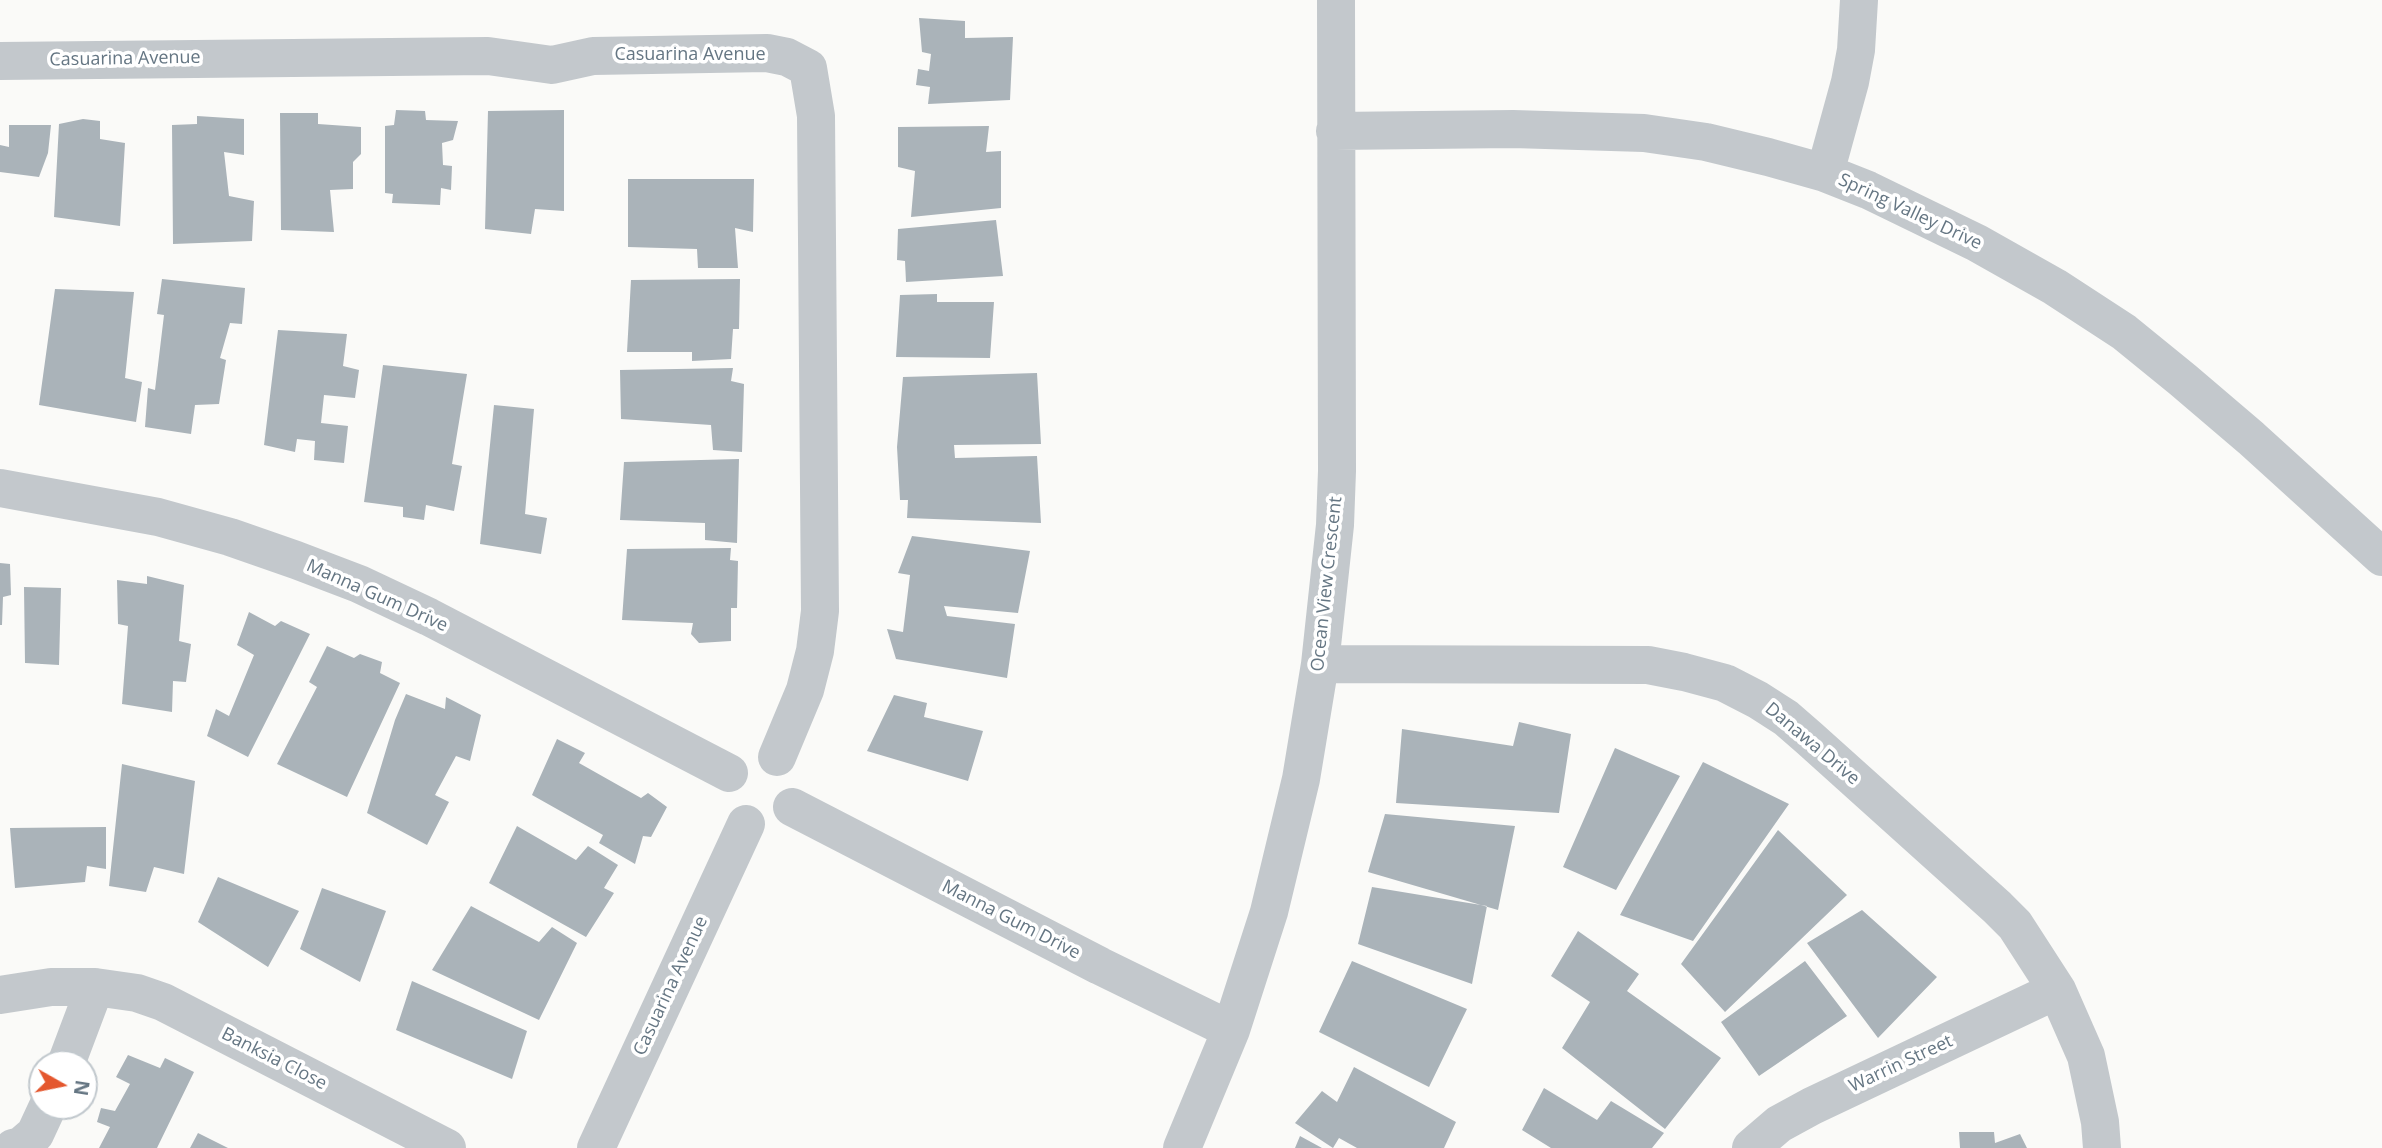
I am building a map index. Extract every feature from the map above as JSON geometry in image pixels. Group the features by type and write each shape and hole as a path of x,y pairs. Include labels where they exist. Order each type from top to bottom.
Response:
{"street":[{"name":"Ocean View Crescent","path":"1182,1148 1231,1030 1269,912 1301,779 1320,664 1335,525 1337,471 1336,0"},
{"path":"1825,173 1850,82 1856,50 1859,0"},
{"name":"Casuarina Avenue","path":"0,61 488,56 552,65 593,56 767,53 787,57 808,68 816,117 820,611 815,651 805,690 777,757"},
{"name":"Spring Valley Drive","path":"1335,131 1513,129 1644,133 1718,145 1825,173 1912,209 1978,243 2124,332 2252,438 2382,557"},
{"name":"Manna Gum Drive","path":"0,488 158,517 230,537 359,584 429,617 729,774"},
{"name":"Danawa Drive","path":"1320,664 1648,665 1725,683 1758,700 1786,718 1997,907 2028,944 2057,990 2086,1056 2101,1122 2102,1148"},
{"path":"752,753 766,753 777,757 788,766 794,779 796,792 792,807 773,825 746,824 736,816 728,803 729,774 740,760 752,753"},
{"name":"Manna Gum Drive","path":"792,807 1100,966 1231,1030"},
{"name":"Casuarina Avenue","path":"596,1148 746,824"},
{"path":"70,1050 95,986"},
{"name":"Banksia Close","path":"0,995 51,987 95,986 137,993 163,1002 447,1148"},
{"name":"Warrin Street","path":"1751,1148 1779,1124 1812,1105 2057,990"},
{"path":"13,1148 21,1146 35,1134 42,1120"}],"building":[{"path":"919,18 965,21 965,38 1013,37 1010,100 928,104 930,87 916,85 918,69 929,71 931,54 922,52"},
{"path":"396,110 425,111 426,120 458,121 453,140 442,143 443,165 452,166 451,190 441,188 440,205 392,203 393,194 385,193 385,126 394,125"},
{"path":"564,110 564,211 535,209 531,234 485,229 488,111"},
{"path":"280,113 318,113 318,124 361,127 361,154 353,162 353,189 330,190 334,232 281,230"},
{"path":"197,116 244,119 244,155 224,152 229,196 254,201 252,241 173,244 172,125 197,124"},
{"path":"83,119 100,121 100,139 125,143 120,226 54,217 59,124"},
{"path":"9,125 51,125 48,153 39,177 0,172 0,145 9,147"},
{"path":"989,126 986,152 1001,151 1001,208 911,217 915,171 898,167 898,127"},
{"path":"628,179 754,179 753,232 735,228 738,268 698,268 697,249 628,247"},
{"path":"996,220 1003,276 906,282 905,261 897,260 898,229"},
{"path":"162,279 245,288 242,324 230,323 220,358 226,360 219,404 195,405 191,434 145,427 148,388 155,390 164,315 157,314"},
{"path":"740,279 739,329 733,329 731,359 692,361 692,352 627,352 631,280"},
{"path":"55,289 134,292 125,378 142,382 136,422 39,405"},
{"path":"937,294 937,302 994,302 990,358 896,357 900,295"},
{"path":"278,330 347,334 343,366 359,370 355,398 324,395 321,423 348,426 344,463 314,460 315,441 297,439 295,452 264,445"},
{"path":"383,365 467,374 452,464 462,466 454,511 426,505 424,520 403,517 403,507 364,502"},
{"path":"733,368 731,381 744,384 742,452 713,450 711,425 621,419 620,370"},
{"path":"1037,373 1041,444 954,445 955,458 1037,456 1041,523 907,518 908,500 900,500 897,447 903,377"},
{"path":"494,405 534,409 525,514 547,518 541,554 480,544"},
{"path":"739,459 737,543 705,540 705,523 620,520 624,462"},
{"path":"912,536 1030,551 1018,613 944,606 947,616 1015,624 1007,678 896,659 887,629 903,632 910,575 898,573"},
{"path":"731,548 730,560 738,561 737,608 731,608 731,641 699,643 691,634 693,623 622,620 627,549"},
{"path":"0,563 10,564 11,595 3,597 2,625 0,625"},
{"path":"147,576 184,585 179,641 191,644 186,682 173,681 172,712 122,704 128,626 118,624 117,580 147,584"},
{"path":"24,587 61,588 59,665 25,663"},
{"path":"249,612 275,626 281,621 310,634 248,757 207,736 216,709 229,716 254,655 237,645"},
{"path":"327,646 354,658 360,654 382,662 380,673 400,683 347,797 277,764 317,687 309,682"},
{"path":"406,694 445,709 446,697 481,715 470,761 456,756 435,795 449,802 427,845 367,813 395,720"},
{"path":"894,695 927,703 924,717 983,731 968,781 867,751"},
{"path":"1519,722 1571,734 1559,813 1396,803 1402,729 1513,746"},
{"path":"557,739 585,753 579,763 641,798 648,793 667,807 651,837 643,836 635,864 599,843 603,835 532,795"},
{"path":"1615,748 1680,776 1616,890 1563,867"},
{"path":"1703,762 1789,804 1693,941 1620,915"},
{"path":"122,764 195,781 184,874 154,867 146,892 109,886"},
{"path":"1385,814 1515,826 1498,910 1368,872"},
{"path":"517,826 576,860 588,846 618,865 604,888 614,893 586,937 489,883"},
{"path":"106,827 106,869 87,866 85,882 15,888 10,828"},
{"path":"1778,830 1847,895 1725,1012 1681,964"},
{"path":"218,877 299,911 268,967 198,922"},
{"path":"1372,887 1487,906 1472,984 1358,944"},
{"path":"322,888 386,911 360,982 300,949"},
{"path":"471,906 539,942 552,927 577,943 539,1020 432,970"},
{"path":"1862,910 1937,977 1878,1038 1807,943"},
{"path":"1578,931 1639,974 1627,991 1721,1058 1665,1129 1562,1048 1590,1002 1551,976"},
{"path":"1352,961 1467,1009 1429,1087 1319,1032"},
{"path":"1805,961 1847,1016 1759,1076 1721,1022"},
{"path":"412,981 527,1031 512,1079 396,1030"},
{"path":"128,1055 160,1068 165,1058 194,1072 157,1148 99,1148 110,1127 97,1122 101,1108 115,1111 130,1084 116,1077"},
{"path":"1354,1067 1456,1122 1444,1148 1357,1148 1339,1138 1333,1148 1295,1123 1322,1091 1337,1102"},
{"path":"1544,1088 1597,1120 1611,1101 1664,1133 1652,1148 1551,1148 1522,1130"},
{"path":"1959,1132 1994,1132 1995,1143 2020,1134 2027,1148 1960,1148"},
{"path":"198,1133 228,1148 190,1148"},
{"path":"1300,1136 1322,1148 1295,1148"}]}
